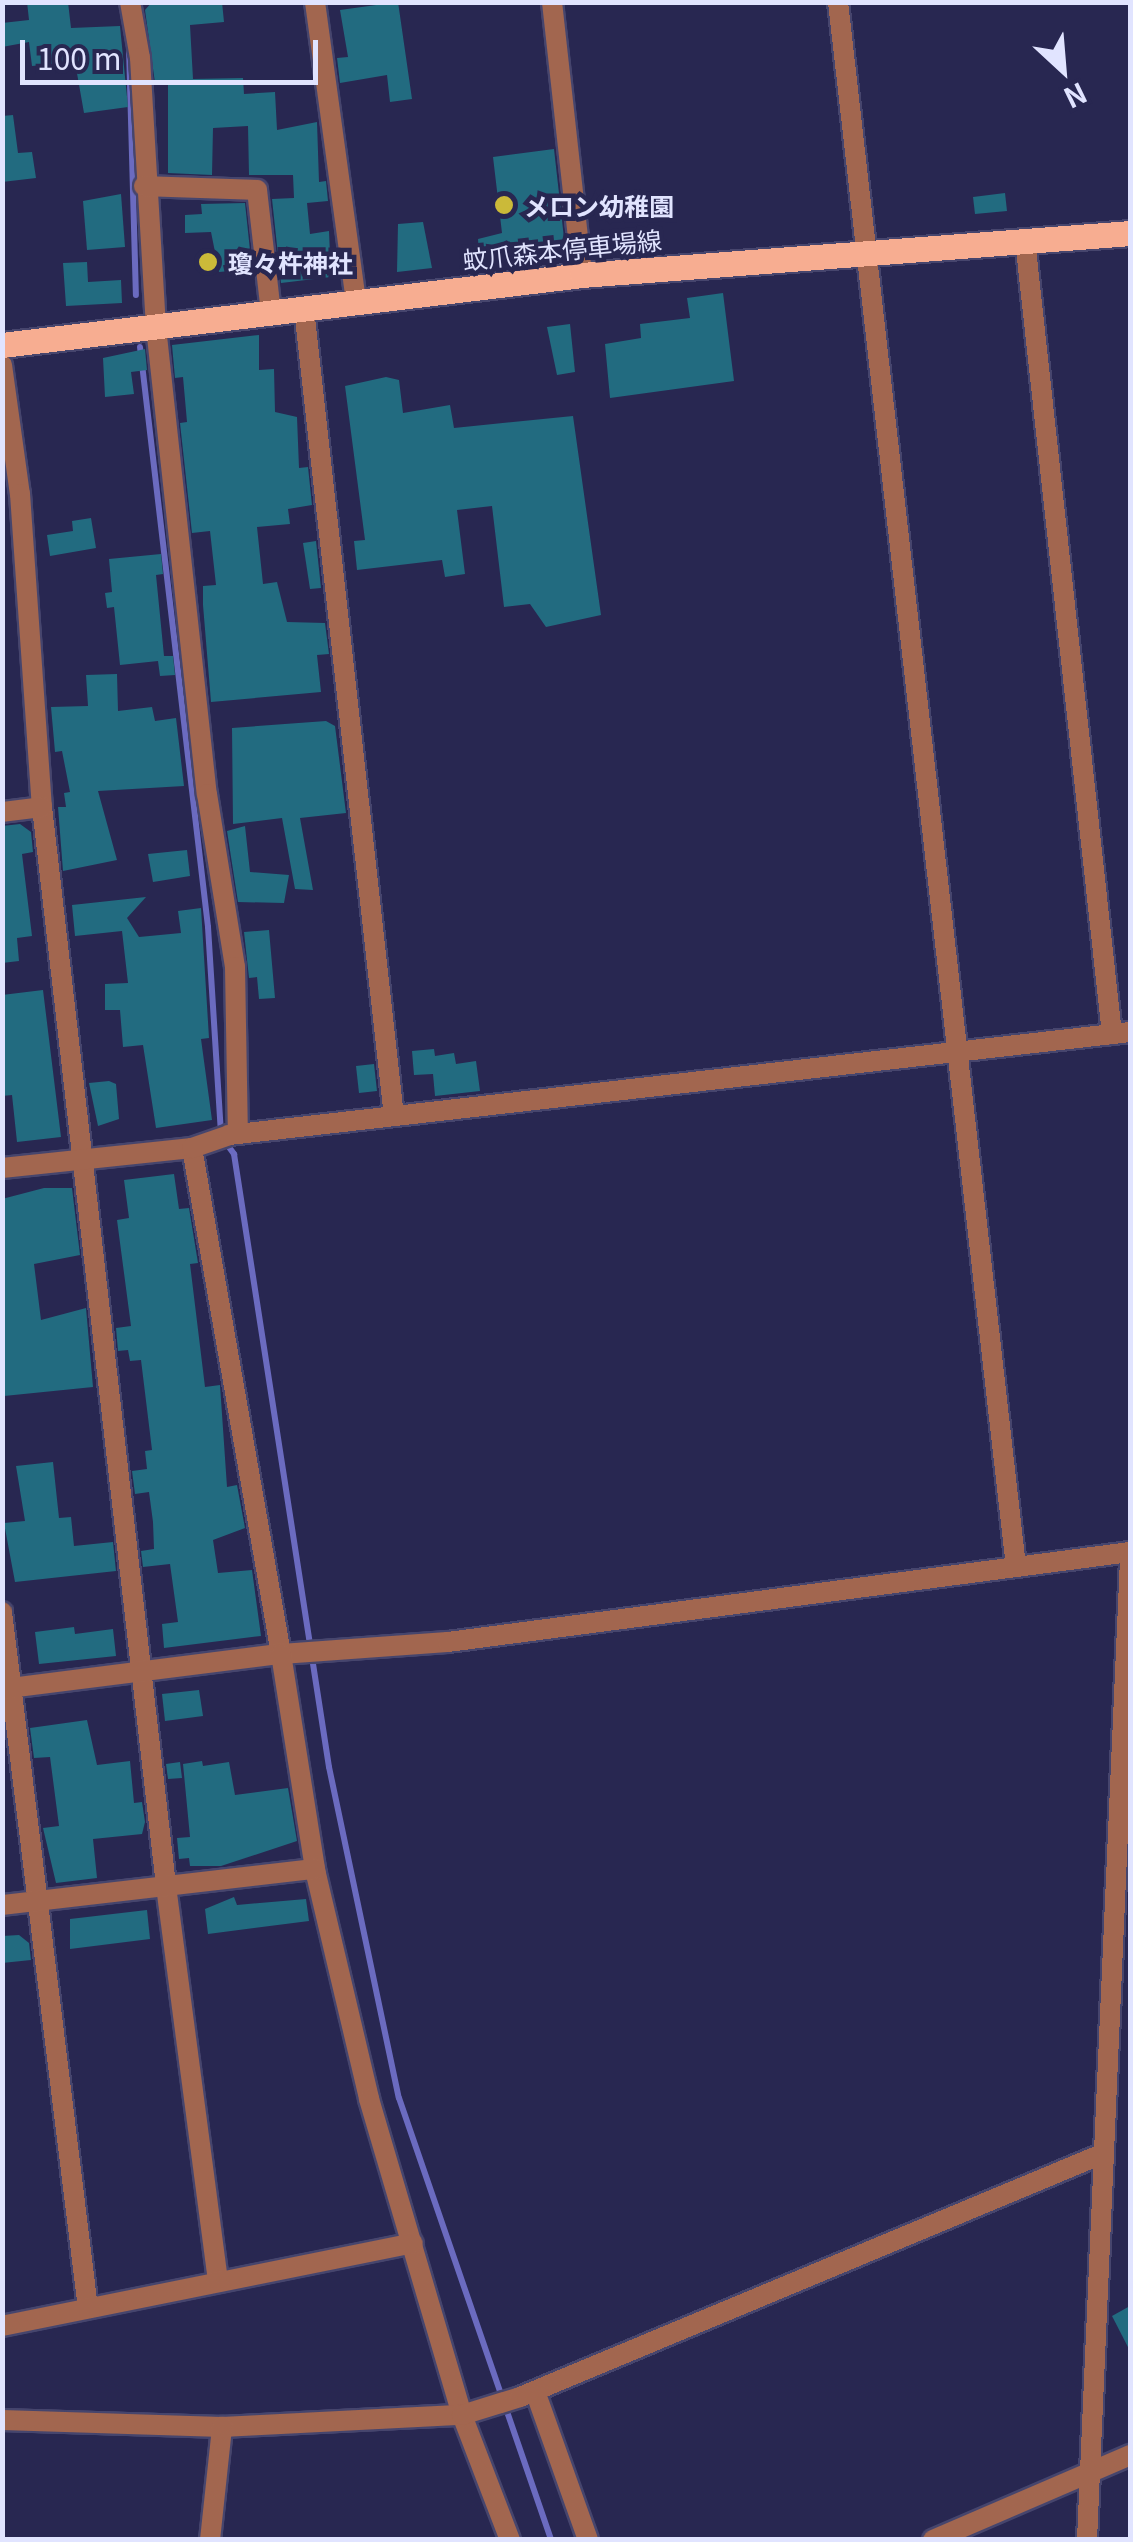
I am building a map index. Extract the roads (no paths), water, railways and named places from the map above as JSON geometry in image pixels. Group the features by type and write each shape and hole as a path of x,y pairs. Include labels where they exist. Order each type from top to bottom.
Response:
{"main road":[{"name":"蚊爪森本停車場線","path":"2,345 582,276 1130,233"}],"street":[{"path":"130,2 140,58 144,186 156,327 208,794 234,967 233,1134"},
{"path":"315,2 356,303"},
{"path":"552,2 582,276"},
{"path":"838,2 1016,1567"},
{"path":"144,186 257,190 271,312"},
{"path":"2,1168 199,1146 233,1134 1122,1033 1024,240"},
{"path":"304,309 394,1116"},
{"path":"2,365 42,807 166,1886 218,2282"},
{"path":"2,812 42,807"},
{"path":"199,1146 286,1653 315,1869 368,2099 510,2540"},
{"path":"7,1688 344,1646 448,1642 1130,1555 1123,1792 1102,2154 1087,2540"},
{"path":"2,1612 7,1688 38,1901 88,2308"},
{"path":"2,1905 315,1869"},
{"path":"2,2420 222,2426 467,2413 528,2394 1102,2154"},
{"path":"2,2326 413,2243"},
{"path":"528,2394 588,2540"},
{"path":"210,2540 222,2426"},
{"path":"933,2540 1089,2477 1130,2455"}],"waterway":[{"path":"129,48 136,295"},
{"path":"140,347 208,927 221,1131"},
{"path":"226,1143 234,1154 329,1767 399,2098 551,2540"}],"place":[{"name":"メロン幼稚園","path":"504,205"},
{"name":"瓊々杵神社","path":"208,262"}]}
